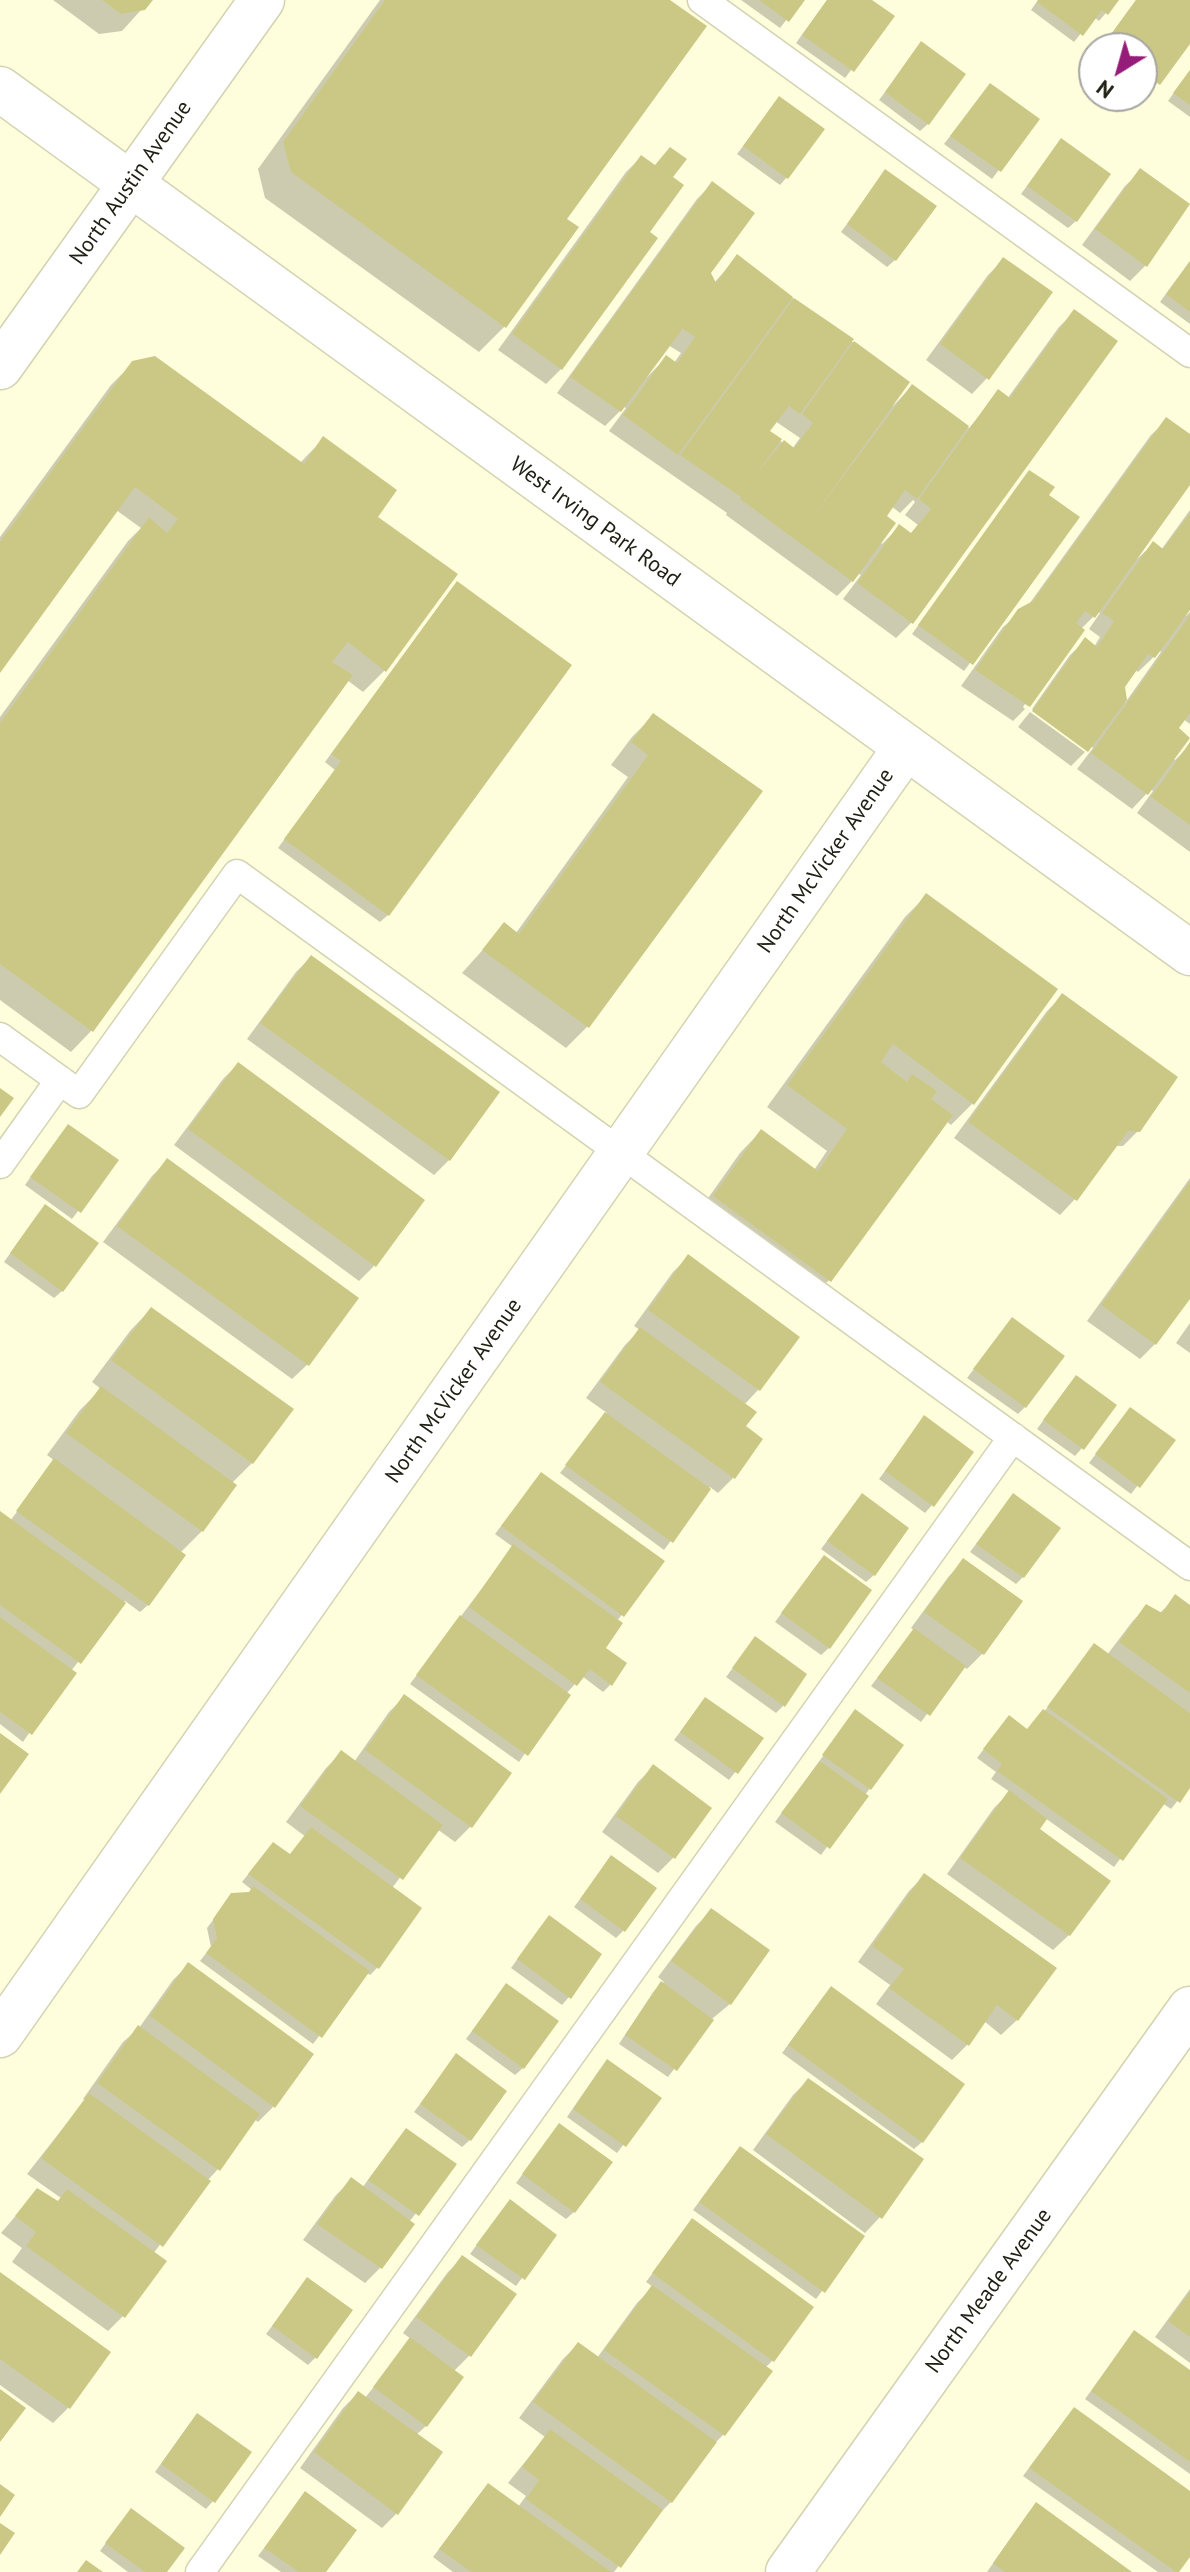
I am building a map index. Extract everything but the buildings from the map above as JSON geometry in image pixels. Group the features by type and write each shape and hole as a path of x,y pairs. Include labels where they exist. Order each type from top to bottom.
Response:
{"street":[{"name":"North Austin Avenue","path":"0,367 262,0"},
{"name":"West Irving Park Road","path":"0,89 1190,953"},
{"name":"North McVicker Avenue","path":"0,2035 906,747"},
{"name":"North Meade Avenue","path":"788,2572 1190,2009"}],"lane":[{"path":"702,0 1190,353"},
{"path":"0,1037 79,1094 237,874 1190,1566"},
{"path":"0,1164 60,1080"},
{"path":"200,2572 1013,1437"}]}
